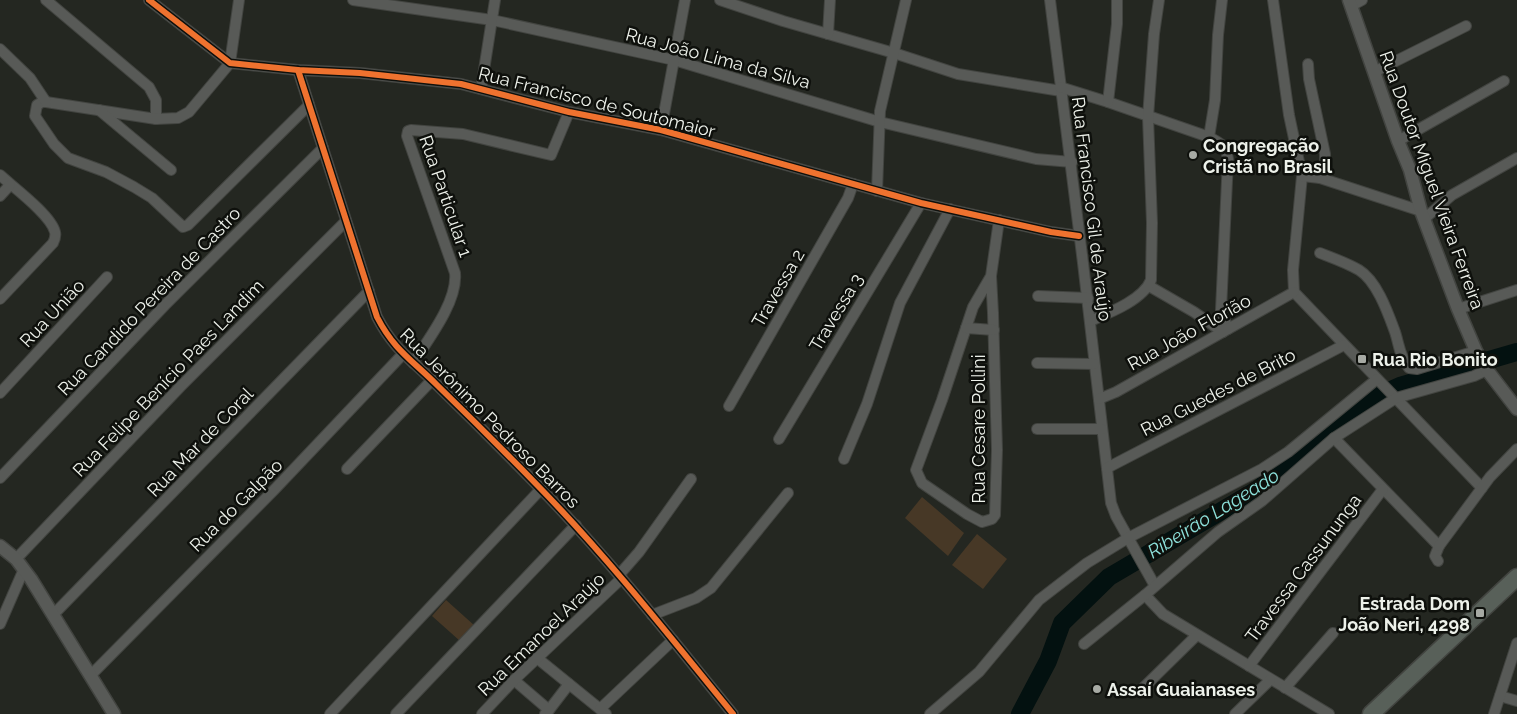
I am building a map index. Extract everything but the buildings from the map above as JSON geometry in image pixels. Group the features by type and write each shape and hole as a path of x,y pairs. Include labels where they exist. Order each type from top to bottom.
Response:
{"main road":[{"path":"1372,714 1517,577"}],"street":[{"path":"46,0 149,87 156,100 156,119"},
{"path":"149,0 230,63"},
{"path":"239,0 230,63 189,112 178,118 156,119 44,102 36,108 36,116 54,144 68,158 119,178 152,198 183,228 309,105"},
{"name":"Rua João Lima da Silva","path":"352,0 492,20 674,60 880,122 1036,159 1072,162"},
{"path":"481,89 495,0"},
{"path":"661,130 685,0"},
{"path":"720,0 958,74 1061,89 1108,102 1209,137 1223,144 1227,151 1228,159 1221,302 1226,330"},
{"path":"828,34 830,0"},
{"path":"877,191 880,111 906,0"},
{"name":"Rua Francisco Gil de Araújo","path":"1050,0 1072,162 1111,503 1116,516 1155,586"},
{"path":"1108,102 1117,24 1117,0"},
{"path":"1090,321 1115,310 1137,296 1148,286 1152,272 1148,117 1154,34 1159,0"},
{"path":"1209,137 1215,100 1218,35 1222,0"},
{"path":"1273,0 1289,116 1301,172 1293,270 1294,292 1482,488"},
{"name":"Rua Doutor Miguel Vieira Ferreira","path":"1354,2 1374,72 1410,170 1423,215 1458,308 1476,351 1487,370 1517,409"},
{"path":"1374,72 1466,26"},
{"path":"0,49 30,78 44,102"},
{"name":"Rua Francisco de Soutomaior","path":"230,63 421,79 481,89 569,112 661,130 921,203 1051,232 1079,236"},
{"path":"1308,64 1325,154 1325,163 1320,178"},
{"name":"Rua Jerônimo Pedroso Barros","path":"298,70 377,317 386,334 403,354 432,380 576,525 621,576 733,714"},
{"path":"1398,141 1504,81"},
{"path":"100,110 171,170"},
{"name":"Rua Particular 1","path":"413,363 446,308 456,280 407,136 408,131 463,134 552,155 569,112"},
{"name":"Rua Candido Pereira de Castro","path":"0,478 165,305 323,148"},
{"path":"1301,172 1423,215 1452,194 1517,158"},
{"path":"0,175 45,216 56,233 53,243 0,299"},
{"name":"Travessa 2","path":"729,406 848,198 853,184"},
{"path":"0,196 10,185"},
{"name":"Travessa 3","path":"779,439 921,203"},
{"path":"844,459 868,404 900,303 950,209"},
{"name":"Rua Cesare Pollini","path":"991,276 973,307 916,470 922,482 967,514 982,522 992,519 995,515 997,450 991,276 999,220"},
{"name":"Rua Felipe Benício Paes Landim","path":"16,559 187,380 346,221"},
{"path":"1320,253 1361,271 1371,281 1392,324 1402,358 1408,368 1417,369 1476,351"},
{"name":"Rua União","path":"0,393 108,277"},
{"path":"1148,286 1226,330"},
{"name":"Rua Mar de Coral","path":"53,615 369,290"},
{"path":"1458,308 1517,290"},
{"name":"Rua João Florião","path":"1098,399 1116,392 1294,292"},
{"path":"1038,296 1088,298"},
{"name":"Rua Cesare Pollini","path":"966,328 994,330"},
{"name":"Rua Guedes de Brito","path":"1107,468 1344,345"},
{"name":"Rua do Galpão","path":"90,676 274,490 403,354"},
{"path":"1037,363 1094,364"},
{"path":"1084,644 1145,595 1218,532 1262,502 1334,438 1394,395 1474,376 1487,370"},
{"path":"347,469 432,380"},
{"path":"930,714 979,672 1039,600 1087,563 1128,538 1268,465 1288,452 1379,380"},
{"path":"1037,429 1102,429"},
{"path":"1334,438 1439,546"},
{"path":"1438,560 1435,556 1439,546 1490,477 1517,449"},
{"name":"Rua Emanoel Araújo","path":"482,714 514,680 621,576 691,479"},
{"path":"330,714 541,489"},
{"name":"Travessa Cassununga","path":"1249,666 1383,489"},
{"path":"652,615 696,598 710,588 788,493"},
{"path":"396,714 576,525"},
{"path":"0,546 16,559 24,569 114,714"},
{"path":"0,624 24,569"},
{"path":"1145,595 1163,614 1328,714"},
{"path":"1284,688 1333,632"},
{"path":"1144,687 1198,635"},
{"path":"537,658 603,711 673,640"},
{"path":"1494,714 1512,671 1517,643"},
{"path":"514,680 547,712 569,684"},
{"path":"1235,714 1270,680"},
{"path":"1500,696 1517,701"}],"shaded area":[{"path":"922,497 964,533 948,556 905,518"},
{"path":"977,534 1007,559 983,589 952,565"},
{"path":"446,600 475,626 460,641 432,616"}],"waterway":[{"name":"Ribeirão Lageado","path":"1020,714 1048,661 1062,623 1109,577 1257,490 1371,399 1400,386 1517,352"}],"cycle path":[{"path":"149,0 230,63 298,70 360,73 461,84 569,112 661,130 921,203 1051,232 1079,236"},
{"path":"298,70 377,317 383,328 404,354 567,516 640,600 733,714"}],"place":[{"name":"Congregação Cristã no Brasil","path":"1193,155"},
{"name":"Rua Rio Bonito","path":"1362,359"},
{"name":"Estrada Dom João Neri, 4298","path":"1480,613"},
{"name":"Assaí Guaianases","path":"1097,689"}]}
